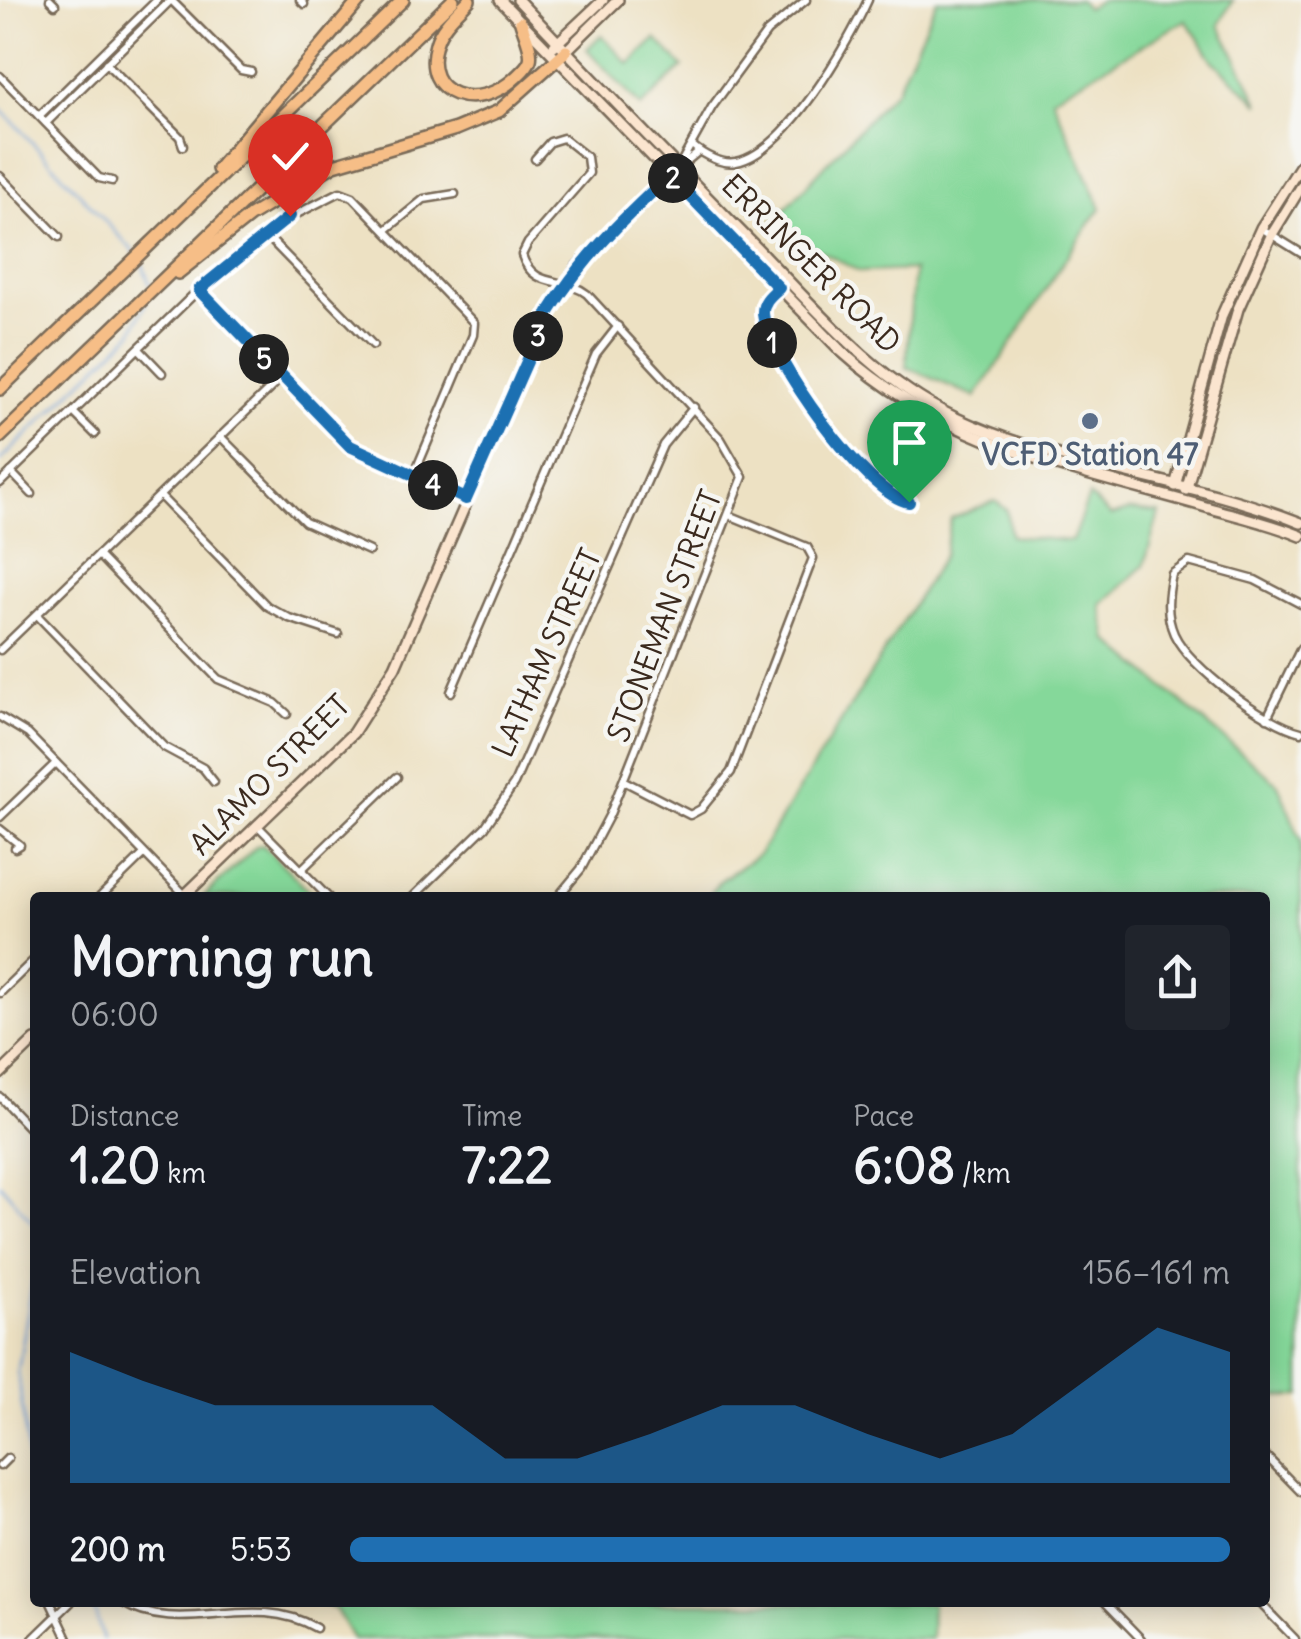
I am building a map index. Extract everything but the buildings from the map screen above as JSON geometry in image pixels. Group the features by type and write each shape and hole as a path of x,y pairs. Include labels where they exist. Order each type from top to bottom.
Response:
{"highway":[{"path":"179,216 360,0"},
{"path":"0,389 401,0"},
{"path":"0,437 454,0"},
{"path":"469,0 445,26 434,59 443,84 462,97 479,100 498,92 527,66 531,55 522,22"},
{"path":"157,286 294,186 366,153 481,121 515,100 557,51"}],"main road":[{"name":"ERRINGER ROAD","path":"500,0 557,51 866,358 952,416 1014,441 1301,523"},
{"name":"ERRINGER ROAD","path":"518,0 557,51"},
{"path":"557,51 602,0"},
{"path":"557,51 618,0"},
{"path":"1176,498 1174,484 1222,315 1261,228 1301,165"},
{"name":"ERRINGER ROAD","path":"674,171 779,288 868,375 944,425 1015,454 1301,536"},
{"name":"ALAMO STREET","path":"188,892 353,733 383,691 549,312 609,232 674,171"},
{"path":"1176,498 1188,488 1238,309 1272,236 1301,186"},
{"path":"0,1074 30,1045"}],"street":[{"path":"39,116 158,0"},
{"path":"46,123 171,0 241,70 251,72"},
{"name":"ALAMO STREET","path":"674,171 696,148 712,107 767,32 806,0"},
{"path":"696,148 738,162 770,142 822,80 868,0"},
{"path":"100,57 184,146"},
{"path":"0,76 100,178 112,181"},
{"name":"STONEMAN STREET","path":"535,159 550,142 563,138 587,156 586,179 522,255 542,282 580,289 618,326 694,407 742,471 729,516 624,781 593,848 562,892"},
{"path":"0,176 59,237"},
{"path":"0,483 199,290 264,234 333,194 353,197 470,318 474,329 412,477"},
{"path":"386,230 424,199 455,194"},
{"path":"1261,228 1301,253"},
{"path":"264,234 373,345"},
{"path":"788,280 764,304 764,314 790,377 866,472 893,497 909,502"},
{"path":"199,290 350,446 466,499"},
{"path":"451,692 596,354 618,326"},
{"path":"138,349 162,372"},
{"path":"0,650 282,377"},
{"name":"LATHAM STREET","path":"418,892 466,847 509,792 663,445 694,407"},
{"path":"74,412 94,434"},
{"path":"220,436 305,522 368,551"},
{"path":"11,472 32,494"},
{"path":"160,496 268,606 289,618 338,634"},
{"path":"624,781 690,815 701,809 735,764 813,558 808,548 729,516"},
{"path":"98,555 218,678 287,714"},
{"path":"1301,604 1243,576 1182,563 1172,574 1168,592 1174,634 1191,658 1267,718 1301,732"},
{"path":"37,614 164,746 202,768 214,782"},
{"path":"1267,718 1301,648"},
{"path":"0,717 28,734 180,892"},
{"path":"0,816 56,762"},
{"path":"301,870 397,777"},
{"path":"258,826 323,892"},
{"path":"0,829 20,846 15,848"},
{"path":"105,892 144,854"},
{"path":"0,993 30,964"},
{"path":"0,1097 30,1129"},
{"path":"0,1466 8,1458"},
{"path":"1270,1460 1301,1492"},
{"path":"54,1607 68,1639"},
{"path":"33,1639 66,1607"},
{"path":"132,1607 151,1616 195,1621 268,1611 316,1628"},
{"path":"1110,1607 1141,1639"},
{"path":"1264,1607 1295,1639"}],"green space":[{"path":"937,0 1080,0 1086,8 1101,0 1233,0 1219,25 1260,104 1213,61 1186,20 1052,98 1101,208 975,397 906,367 914,270 860,272 771,224 897,88"},
{"path":"601,35 629,64 656,39 683,67 641,107 587,49"},
{"path":"1089,496 1111,516 1131,510 1159,513 1144,566 1101,605 1108,640 1278,784 1301,841 1301,1396 1270,1397 1270,892 712,892 720,881 759,854 944,555 951,519 995,501 1007,510 1011,536 1072,541"},
{"path":"263,845 310,892 208,892 257,846"},
{"path":"332,1607 932,1607 931,1639 353,1639"}],"waterway":[{"path":"0,108 136,254"},
{"path":"141,260 150,285"},
{"path":"0,461 132,333 146,302"},
{"path":"0,1184 30,1219"},
{"path":"30,1298 18,1371 30,1471"},
{"path":"93,1607 103,1639"}],"place":[{"name":"VCFD Station 47","path":"1090,421"}],"route":[{"path":"290,216 199,290 350,446 466,499 549,312 565,286 609,232 670,175 779,288 764,304 768,334 800,393 886,492 909,502"}]}
